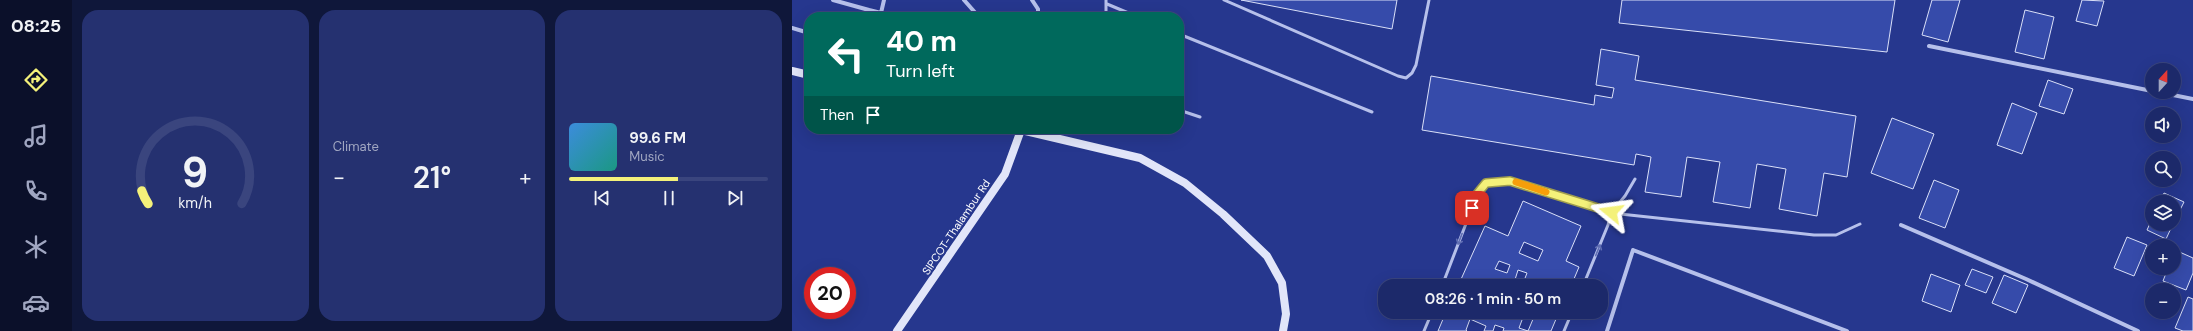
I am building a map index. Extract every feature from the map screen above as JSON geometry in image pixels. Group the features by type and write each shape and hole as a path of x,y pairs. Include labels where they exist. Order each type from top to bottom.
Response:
{"street":[{"path":"833,0 877,12"},
{"path":"881,12 884,0"},
{"path":"964,0 975,12"},
{"path":"1032,0 1038,9 1038,12"},
{"path":"792,28 804,32"},
{"path":"1929,46 2145,90"},
{"path":"792,71 804,74"},
{"path":"2181,97 2193,99"},
{"name":"SIPCOT-Thalambur Rd","path":"897,331 1005,174 1017,134"},
{"path":"1040,134 1140,158 1185,183 1223,214 1267,256 1282,283 1286,314 1283,331"},
{"path":"1901,225 2026,279 2138,331"},
{"path":"1607,331 1633,250 1848,331"}],"lane":[{"path":"1106,0 1106,12"},
{"path":"1224,0 1398,76 1406,78 1412,73 1416,65 1429,0"},
{"path":"1107,4 1126,12"},
{"path":"1184,36 1372,112"},
{"path":"1184,112 1200,117"},
{"path":"1586,279 1608,225 1611,212 1625,196 1635,179"},
{"path":"1445,279 1477,194 1486,183 1510,181 1611,212 1814,234 1836,235 1860,224"},
{"path":"1424,331 1429,319"},
{"path":"1564,331 1569,319"}],"building":[{"path":"1241,0 1397,0 1392,29"},
{"path":"1622,0 1895,0 1887,52 1619,23"},
{"path":"1932,0 1960,0 1948,42 1922,35"},
{"path":"2082,0 2104,1 2097,26 2076,21"},
{"path":"2025,10 2054,17 2044,59 2015,52"},
{"path":"1601,49 1639,56 1635,80 1856,116 1847,177 1824,173 1817,216 1779,209 1786,169 1757,164 1750,208 1713,202 1720,162 1687,157 1681,197 1645,192 1651,157 1636,154 1634,165 1422,130 1431,76 1594,105 1595,95 1612,98 1614,88 1596,85"},
{"path":"2048,80 2073,89 2064,114 2039,106"},
{"path":"2012,103 2037,113 2022,154 1997,145"},
{"path":"1892,118 1934,134 1913,189 1871,173"},
{"path":"1934,180 1959,190 1945,228 1919,218"},
{"path":"1523,201 1581,226 1566,261 1579,267 1574,279 1525,279 1527,273 1518,270 1515,279 1461,279 1485,226 1508,236","holes":["1524,242 1543,250 1538,261 1519,253","1499,261 1510,265 1507,273 1495,269"]},
{"path":"2181,201 2184,202 2181,208"},
{"path":"2149,231 2170,231 2166,239"},
{"path":"2127,237 2145,244 2145,250 2134,276 2114,268"},
{"path":"2181,253 2193,258 2193,273 2186,290 2181,288 2181,283 2168,283 2163,281 2165,275 2181,275"},
{"path":"1972,269 1993,277 1986,293 1965,285"},
{"path":"1931,274 1960,285 1951,312 1922,301"},
{"path":"2004,275 2028,285 2016,313 1992,303"},
{"path":"2188,297 2193,299 2193,331 2183,331 2175,328 2179,319 2181,319 2181,314"},
{"path":"1443,319 1470,319 1466,330 1467,331 1438,331"},
{"path":"1470,319 1522,319 1519,328 1528,331 1503,331 1504,328 1495,325 1493,331 1484,331 1486,326"},
{"path":"1533,319 1556,319 1551,331 1528,331"}],"slow traffic":[{"path":"1516,182 1546,192"}],"route":[{"path":"1472,208 1477,194 1486,183 1510,181 1611,212"}]}
